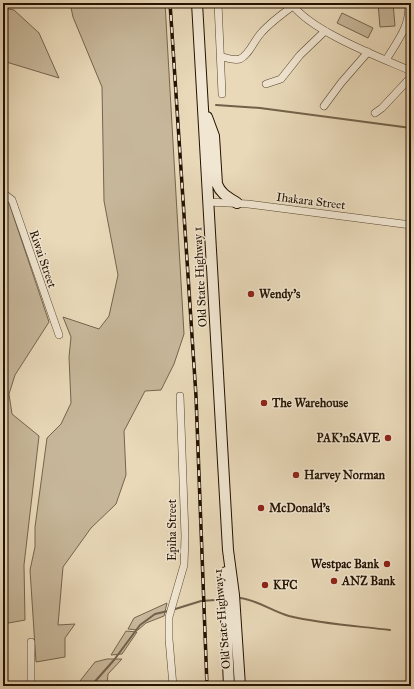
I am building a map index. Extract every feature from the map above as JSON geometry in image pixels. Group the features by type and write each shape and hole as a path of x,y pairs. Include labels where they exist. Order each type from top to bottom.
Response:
{"main road":[{"name":"Old State Highway 1","path":"197,3 228,550 230,599 229,686"},
{"path":"203,105 214,136 217,184 222,194 237,203"},
{"name":"Old State Highway 1","path":"230,599 240,686"}],"street":[{"path":"218,3 222,56 222,94"},
{"path":"386,60 410,15 408,3"},
{"path":"222,56 237,60 241,58 248,52 260,34 292,4 304,16 325,31 411,71"},
{"path":"266,84 281,79 300,55 325,31"},
{"path":"324,106 341,83 368,52"},
{"path":"375,113 382,108 411,77"},
{"name":"Riwai Street","path":"3,193 12,200 59,335"},
{"name":"Ihakara Street","path":"208,202 237,203 411,225"},
{"name":"Epiha Street","path":"173,686 169,639 169,617 184,564 185,536 180,396"},
{"path":"31,642 31,686"}],"shaded area":[{"path":"70,3 165,3 184,334 174,364 161,390 145,391 124,431 126,475 116,504 91,528 63,567 58,625 75,624 65,638 65,657 36,662 30,570 35,547 35,527 47,438 61,424 71,403 69,357 71,337 63,317 99,329 109,316 118,275 104,201 102,87 73,17"},
{"path":"378,3 393,3 395,26 380,27"},
{"path":"3,8 14,10 39,33 59,78 3,61"},
{"path":"342,13 373,28 368,38 337,23"},
{"path":"3,201 9,203 49,322 15,375 9,394 12,414 39,436 24,565 25,620 3,624"},
{"path":"167,603 164,616 146,623 138,630 128,629 134,618"},
{"path":"126,631 137,632 122,654 111,655"},
{"path":"107,659 122,659 108,674 107,686 76,686 95,662"}],"waterway":[{"path":"216,105 260,108 411,128"},
{"path":"240,598 301,619 390,630"},
{"path":"172,610 201,601 215,600"},
{"path":"91,686 114,660 140,625 155,614 168,611"}],"railway":[{"path":"170,3 196,396 207,686"}],"place":[{"name":"Wendy's","path":"251,294"},
{"name":"The Warehouse","path":"264,403"},
{"name":"PAK'nSAVE","path":"388,438"},
{"name":"Harvey Norman","path":"296,475"},
{"name":"McDonald's","path":"261,508"},
{"name":"Westpac Bank","path":"387,564"},
{"name":"ANZ Bank","path":"334,581"},
{"name":"KFC","path":"265,585"}]}
